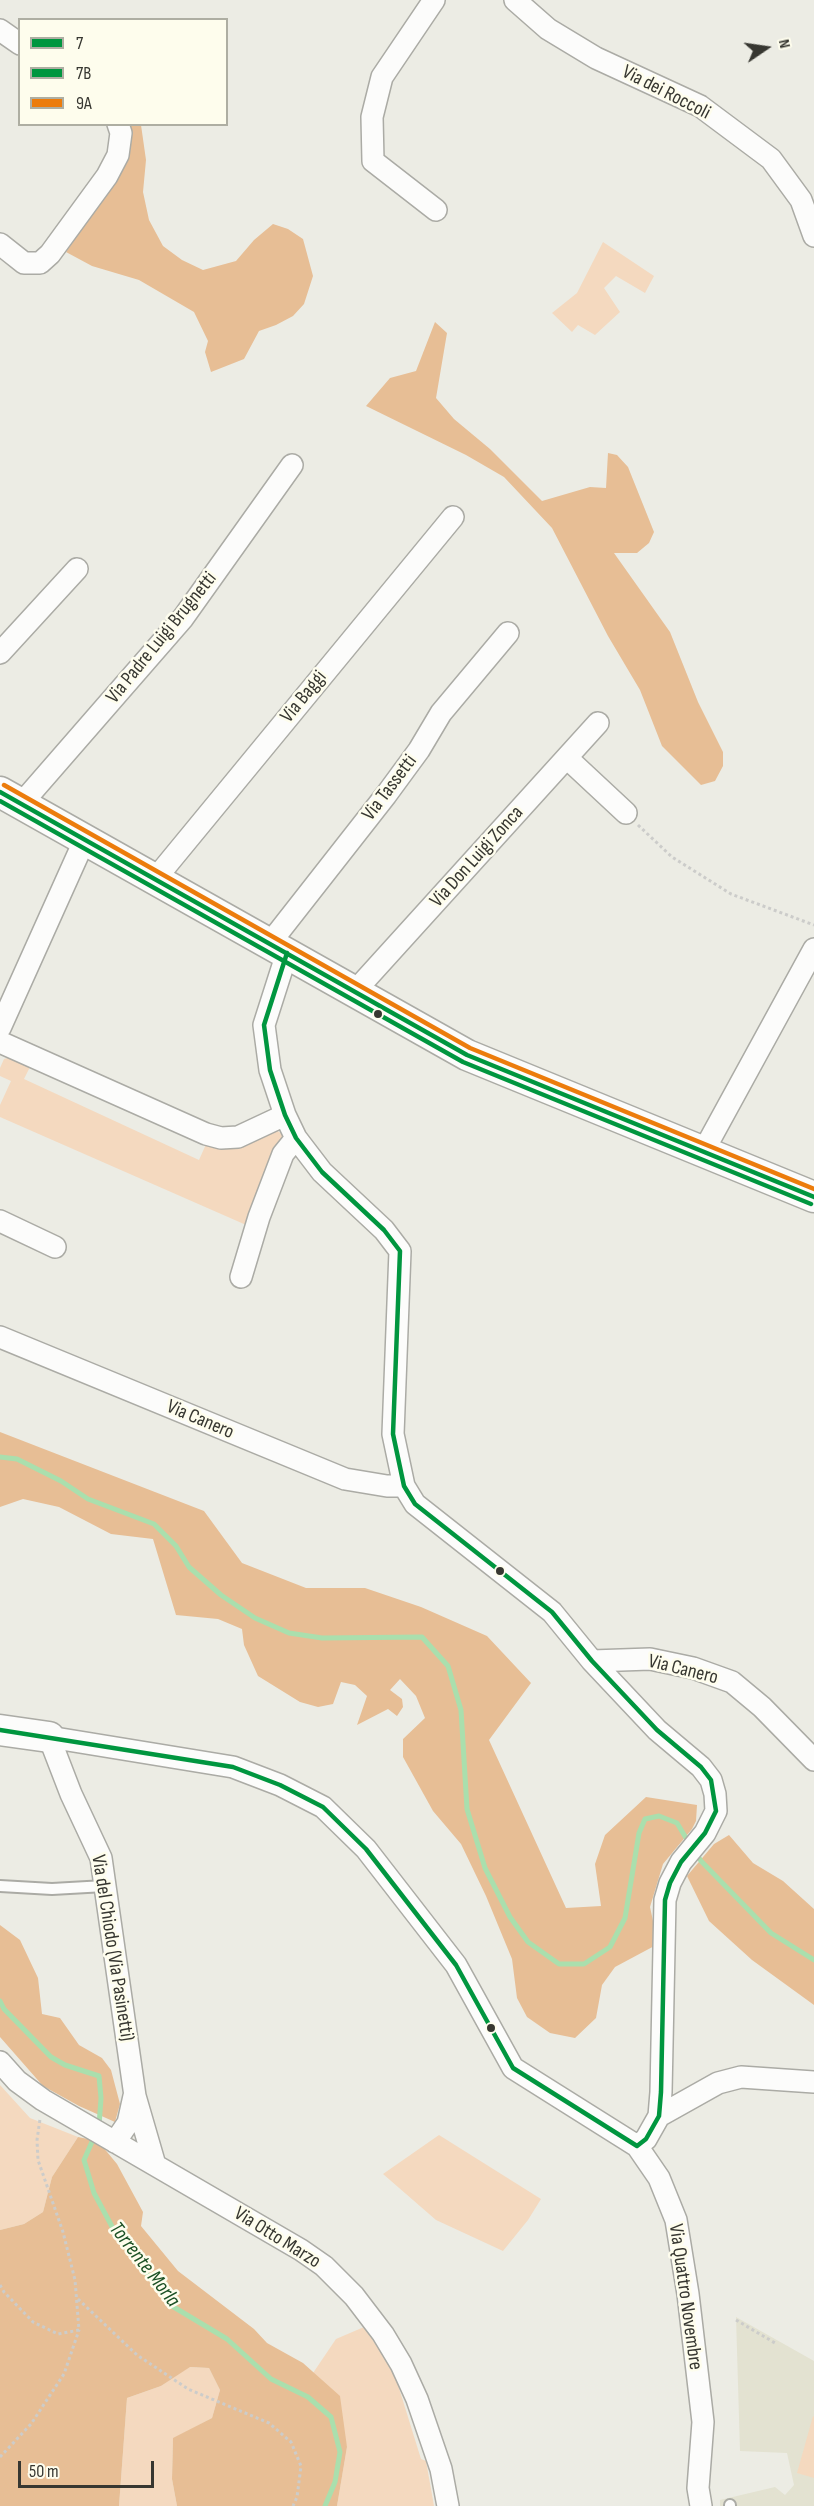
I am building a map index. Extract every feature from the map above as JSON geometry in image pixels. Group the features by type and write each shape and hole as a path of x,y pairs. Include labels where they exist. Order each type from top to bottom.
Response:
{"street":[{"path":"434,0 382,76 372,117 373,161 436,210"},
{"name":"Via dei Roccoli","path":"515,0 548,29 596,58 700,106 771,159 801,200 814,236"},
{"path":"0,30 18,43"},
{"path":"0,244 24,263 40,263 50,254 107,176 118,155 121,133 119,126"},
{"name":"Via Padre Luigi Brugnetti","path":"11,797 183,618 292,465"},
{"name":"Via Baggi","path":"156,878 453,517"},
{"path":"0,653 77,569"},
{"name":"Via Tassetti","path":"279,948 441,713 508,633"},
{"name":"Via Don Luigi Zonca","path":"356,990 598,723"},
{"path":"567,758 626,813"},
{"path":"11,797 356,990 467,1055 814,1197"},
{"path":"0,1028 85,839"},
{"path":"279,948 264,1025 270,1070 285,1115 296,1138 322,1172 384,1230 400,1251 393,1434 404,1486 415,1504 552,1612 592,1661 657,1730 701,1767 711,1780 716,1811 705,1833 681,1862 670,1883 665,1900 659,2116 646,2139 636,2146"},
{"path":"703,1152 814,949"},
{"path":"0,1042 206,1134 221,1138 238,1137 285,1115"},
{"path":"242,1277 259,1217 283,1154 296,1138"},
{"path":"0,1221 55,1247"},
{"name":"Via Canero","path":"0,1337 345,1479 387,1486 404,1486"},
{"name":"Via Canero","path":"592,1661 650,1659 693,1668 732,1682 770,1715 814,1760"},
{"name":"Via Quattro Novembre","path":"0,1730 233,1767 280,1785 323,1807 366,1848 456,1965 513,2068 636,2146 658,2178 676,2220 688,2294 703,2421 698,2488 701,2506"},
{"name":"Via del Chiodo (Via Pasinetti)","path":"49,1737 71,1794 101,1858 135,2096 155,2164"},
{"name":"Via Otto Marzo","path":"0,2062 17,2080 43,2100 301,2250 324,2266 354,2296 383,2334 409,2381 441,2469 448,2506"},
{"path":"659,2116 718,2083 741,2078 814,2082"},
{"path":"113,2142 128,2123 135,2096"}],"lane":[{"path":"0,1886 52,1889 105,1886"}],"path":[{"path":"626,813 672,857 731,894 814,925"},
{"path":"0,2457 31,2424 64,2374 79,2330 75,2280 63,2232 38,2160 37,2140 43,2100"},
{"path":"0,2285 33,2322 58,2334 79,2330"},
{"path":"77,2298 137,2355 188,2389 269,2423 291,2442 301,2466 297,2497 293,2506"},
{"path":"736,2320 775,2343"}],"shaded area":[{"path":"123,126 141,126 146,160 143,192 149,220 163,246 182,260 203,270 236,261 254,240 273,224 288,229 303,239 313,276 304,304 293,316 259,331 244,359 211,372 205,352 208,341 194,312 139,280 92,266 66,252 119,174"},
{"path":"603,242 654,276 645,293 616,276 604,288 620,312 595,335 578,325 572,332 552,313 577,293"},
{"path":"435,322 447,333 436,398 454,419 490,449 542,501 590,487 606,488 608,453 617,455 628,467 654,532 649,543 637,553 614,553 670,632 698,702 723,752 723,766 715,781 701,785 662,746 640,690 608,636 552,528 504,477 466,455 366,406 390,378 416,371"},
{"path":"14,1056 32,1063 24,1079 199,1160 207,1142 273,1128 285,1136 253,1228 0,1117 0,1105 11,1081 0,1076 0,1068 4,1059"},
{"path":"0,1432 204,1511 242,1563 306,1588 365,1588 421,1607 487,1636 531,1683 489,1740 566,1908 601,1906 595,1864 605,1835 646,1797 697,1805 696,1821 692,1829 663,1864 650,1907 658,1944 615,1967 602,1985 596,2018 575,2038 550,2033 527,2017 517,1998 512,1959 486,1896 461,1844 433,1811 403,1757 403,1739 425,1718 416,1696 400,1679 390,1690 402,1699 403,1707 397,1716 388,1709 357,1725 367,1696 355,1685 341,1682 333,1704 318,1707 300,1702 258,1676 244,1645 242,1629 218,1619 176,1615 153,1539 111,1534 59,1507 23,1499 0,1507"},
{"path":"729,1835 753,1863 783,1881 814,1909 814,2005 752,1960 709,1921 687,1876 714,1844"},
{"path":"0,1925 20,1940 38,1978 42,2014 60,2018 79,2045 102,2058 111,2070 120,2104 115,2122 43,2086 0,2037"},
{"path":"0,2085 30,2118 78,2137 52,2177 43,2212 24,2224 0,2230"},
{"path":"439,2135 541,2199 528,2220 503,2251 436,2220 383,2174"},
{"path":"78,2137 98,2141 117,2164 143,2212 141,2226 178,2271 254,2329 267,2343 303,2363 340,2396 347,2447 337,2506 177,2506 172,2479 173,2438 212,2418 220,2390 209,2368 190,2367 161,2386 127,2398 119,2506 0,2506 0,2230 24,2224 43,2212 52,2177"},
{"path":"736,2317 814,2361 814,2506 720,2506 720,2500 775,2487 785,2495 794,2485 787,2453 740,2451"},
{"path":"364,2327 394,2372 421,2459 426,2461 434,2506 337,2506 347,2447 323,2382 313,2373 336,2339"},
{"path":"189,2367 209,2368 220,2390 212,2418 173,2439 172,2479 177,2506 119,2506 127,2398 161,2386"},
{"path":"814,2417 814,2478 797,2473"}],"waterway":[{"path":"0,1457 17,1459 61,1481 88,1499 154,1524 176,1546 189,1567 221,1595 255,1618 289,1633 322,1638 422,1637 448,1666 461,1710 467,1809 485,1868 510,1917 528,1942 559,1964 584,1964 610,1947 625,1918 639,1833 645,1819 659,1816 677,1823 689,1843"},
{"path":"696,1853 701,1861 771,1933 814,1960"},
{"name":"Torrente Morla","path":"0,2001 4,2009 51,2057 65,2065 99,2076 101,2098 99,2126"},
{"name":"Torrente Morla","path":"95,2135 84,2160 94,2193 116,2234 172,2306 227,2339 271,2379 308,2397 331,2417 340,2452 335,2482 325,2506"}],"transit line":[{"name":"9A","path":"4,785 470,1048 814,1189"},
{"name":"7","path":"0,792 467,1055 814,1197"},
{"name":"7B","path":"0,801 463,1062 811,1204"},
{"name":"7","path":"0,1730 233,1767 280,1785 323,1807 366,1849 456,1965 513,2068 637,2146 646,2139 659,2116 661,2092 665,1900 670,1883 681,1862 705,1833 716,1811 711,1780 701,1767 657,1730 592,1661 552,1612 415,1504 404,1486 393,1434 400,1251 384,1230 322,1172 296,1138 285,1115 270,1070 264,1025 287,953"}]}
